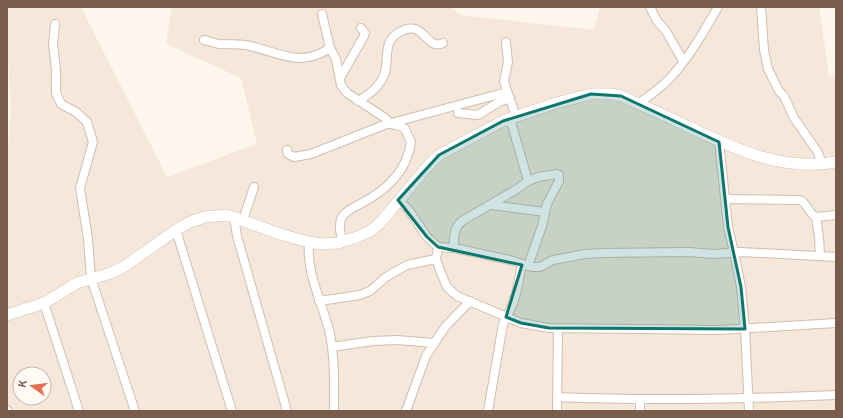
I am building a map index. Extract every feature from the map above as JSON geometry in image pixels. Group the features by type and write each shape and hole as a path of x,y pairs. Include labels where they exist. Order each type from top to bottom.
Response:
{"street":[{"path":"650,7 657,21 666,31 683,62"},
{"path":"638,104 664,84 683,62 703,34 718,7"},
{"path":"761,7 764,50 768,69 779,90 784,96 794,118 817,151 823,164"},
{"path":"322,14 330,48 336,59 341,85 346,93 385,118 390,124 400,126 405,129 412,142 407,159 396,178 369,200 347,211 342,217 340,233 343,242"},
{"path":"55,24 53,44 56,70 56,93 61,104 76,112 87,122 93,142 80,188 88,239 91,278 135,411"},
{"path":"340,78 364,36 365,33 361,28"},
{"path":"358,102 378,86 385,72 387,48 392,38 397,33 412,28 418,29 435,45 443,43"},
{"path":"204,40 219,44 249,45 292,58 304,58 330,48"},
{"path":"506,42 508,62 504,81 528,181"},
{"path":"7,315 44,303 77,284 91,278 111,273 125,266 176,230 190,222 205,217 227,215 283,235 308,242 320,244 343,242 369,232 380,223 398,200 439,155 513,117 556,103 591,94 611,94 621,96 719,142 741,151 772,160 808,164 836,162"},
{"path":"458,113 478,115 508,95"},
{"path":"287,150 288,154 294,157 311,154 390,124 508,95"},
{"path":"719,142 728,228 741,287 750,411"},
{"path":"454,248 454,234 462,222 528,181 552,174 559,175 559,181 547,204 542,226 525,265 512,306 502,324 488,411"},
{"path":"254,187 238,219 237,236 287,411"},
{"path":"725,198 800,200 806,204 812,215 816,217 836,215"},
{"path":"398,200 408,209 426,237 438,247 454,248 510,260 525,265 540,267 553,260 585,254 660,252 714,254 734,252 836,257"},
{"path":"491,204 545,212"},
{"path":"816,217 820,256"},
{"path":"176,230 232,411"},
{"path":"308,242 310,271 325,316 332,347 334,411"},
{"path":"438,247 436,259 447,287 458,296 506,317 535,327 558,329 720,330 836,324"},
{"path":"319,301 360,295 370,291 386,277 407,265 436,259"},
{"path":"406,411 423,361 445,327 470,301"},
{"path":"44,303 79,411"},
{"path":"557,411 558,329"},
{"path":"332,347 373,341 397,340 434,343"},
{"path":"557,397 688,400 836,395"},
{"path":"640,399 640,411"}],"highlighted area":[{"path":"591,94 621,96 719,142 728,227 741,287 745,329 549,328 521,323 506,317 522,265 438,247 427,237 398,200 439,155 503,121"}],"shaded area":[{"path":"7,7 81,7 167,177 257,144 241,78 166,44 172,7 451,7 461,15 594,30 600,7 819,7 829,76 836,74 836,411 7,411 7,161 11,107 7,47"}]}
